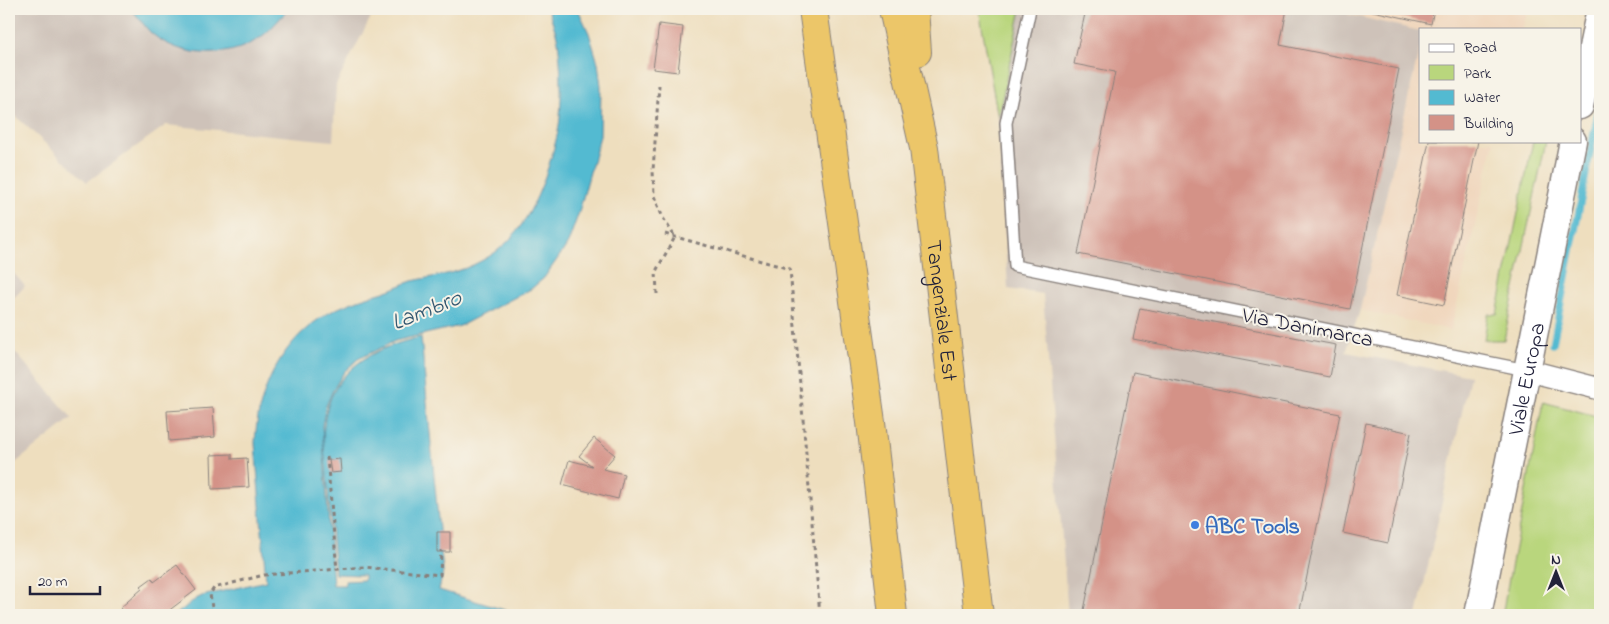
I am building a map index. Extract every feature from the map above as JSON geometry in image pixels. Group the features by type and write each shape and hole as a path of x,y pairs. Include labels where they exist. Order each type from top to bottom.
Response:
{"highway":[{"path":"796,9 842,212"},
{"path":"812,9 871,422 893,615"},
{"name":"Tangenziale Est","path":"893,9 924,148 979,615"},
{"path":"914,9 924,148"}],"street":[{"path":"1582,96 1600,9"},
{"name":"Viale Europa","path":"1478,615 1573,142"},
{"name":"Via Danimarca","path":"1526,370 1600,389"}],"lane":[{"name":"Via Danimarca","path":"1030,9 1006,123 1015,266 1526,370"}],"path":[{"path":"659,85 653,170 654,196 663,218 675,237"},
{"path":"665,234 790,268 820,615"},
{"path":"657,294 656,271 675,237"},
{"path":"327,457 337,570"},
{"path":"213,615 210,594 214,588 264,576 364,567 440,576 441,550"}],"shaded area":[{"path":"9,9 375,9 336,85 333,141 166,125 87,182 9,110"},
{"path":"1021,9 1348,9 1347,14 1419,31 1419,50 1360,310 1346,352 1470,376 1417,615 1068,615 1043,294 1008,289 998,118"},
{"path":"1348,9 1529,9 1522,28 1419,28 1419,31 1347,14"},
{"path":"1419,50 1419,142 1494,142 1451,330 1360,310"},
{"path":"9,268 25,286 9,303"},
{"path":"9,345 72,418 9,468"}],"green space":[{"path":"979,9 1021,9 998,118"},
{"path":"1533,142 1546,142 1504,340 1484,340 1488,314 1497,314"},
{"path":"1543,402 1600,417 1600,615 1502,615"}],"water":[{"path":"131,9 286,9 285,13 266,33 253,42 224,52 209,53 193,52 164,42 151,33"},
{"name":"Lambro","path":"548,9 578,9 589,33 598,63 601,86 600,136 579,212 568,243 544,278 531,289 460,326 395,341 358,359 344,372 333,390 326,406 322,426 333,585 345,585 345,581 364,580 364,575 335,574 323,438 328,406 344,376 356,364 386,348 421,337 443,572 439,590 521,615 175,615 202,596 266,581 255,443 264,393 270,377 288,348 312,324 328,313 412,281 439,276 473,265 495,252 518,230 541,188 555,143 561,108 559,50"}],"building":[{"path":"1086,9 1287,9 1280,45 1399,69 1350,309 1078,254 1115,72 1074,64"},
{"path":"1364,9 1434,9 1431,24"},
{"path":"659,24 683,27 678,72 653,69"},
{"path":"1429,142 1478,142 1444,305 1397,295"},
{"path":"1140,308 1336,345 1330,377 1133,339"},
{"path":"1133,372 1340,414 1299,615 1083,615"},
{"path":"213,408 215,437 169,441 167,411"},
{"path":"1366,423 1411,433 1388,543 1343,533"},
{"path":"594,438 615,455 603,469 624,474 618,499 562,485 569,460 592,466 579,456"},
{"path":"232,454 232,459 247,458 249,487 212,489 211,455"},
{"path":"340,459 341,472 331,473 329,460"},
{"path":"437,532 450,532 450,552 437,552"},
{"path":"177,565 196,590 163,615 126,615 120,608 143,588 141,586 152,578 154,582"}],"waterway":[{"path":"1553,344 1600,102"}],"place":[{"name":"ABC Tools","path":"1195,525"}]}
